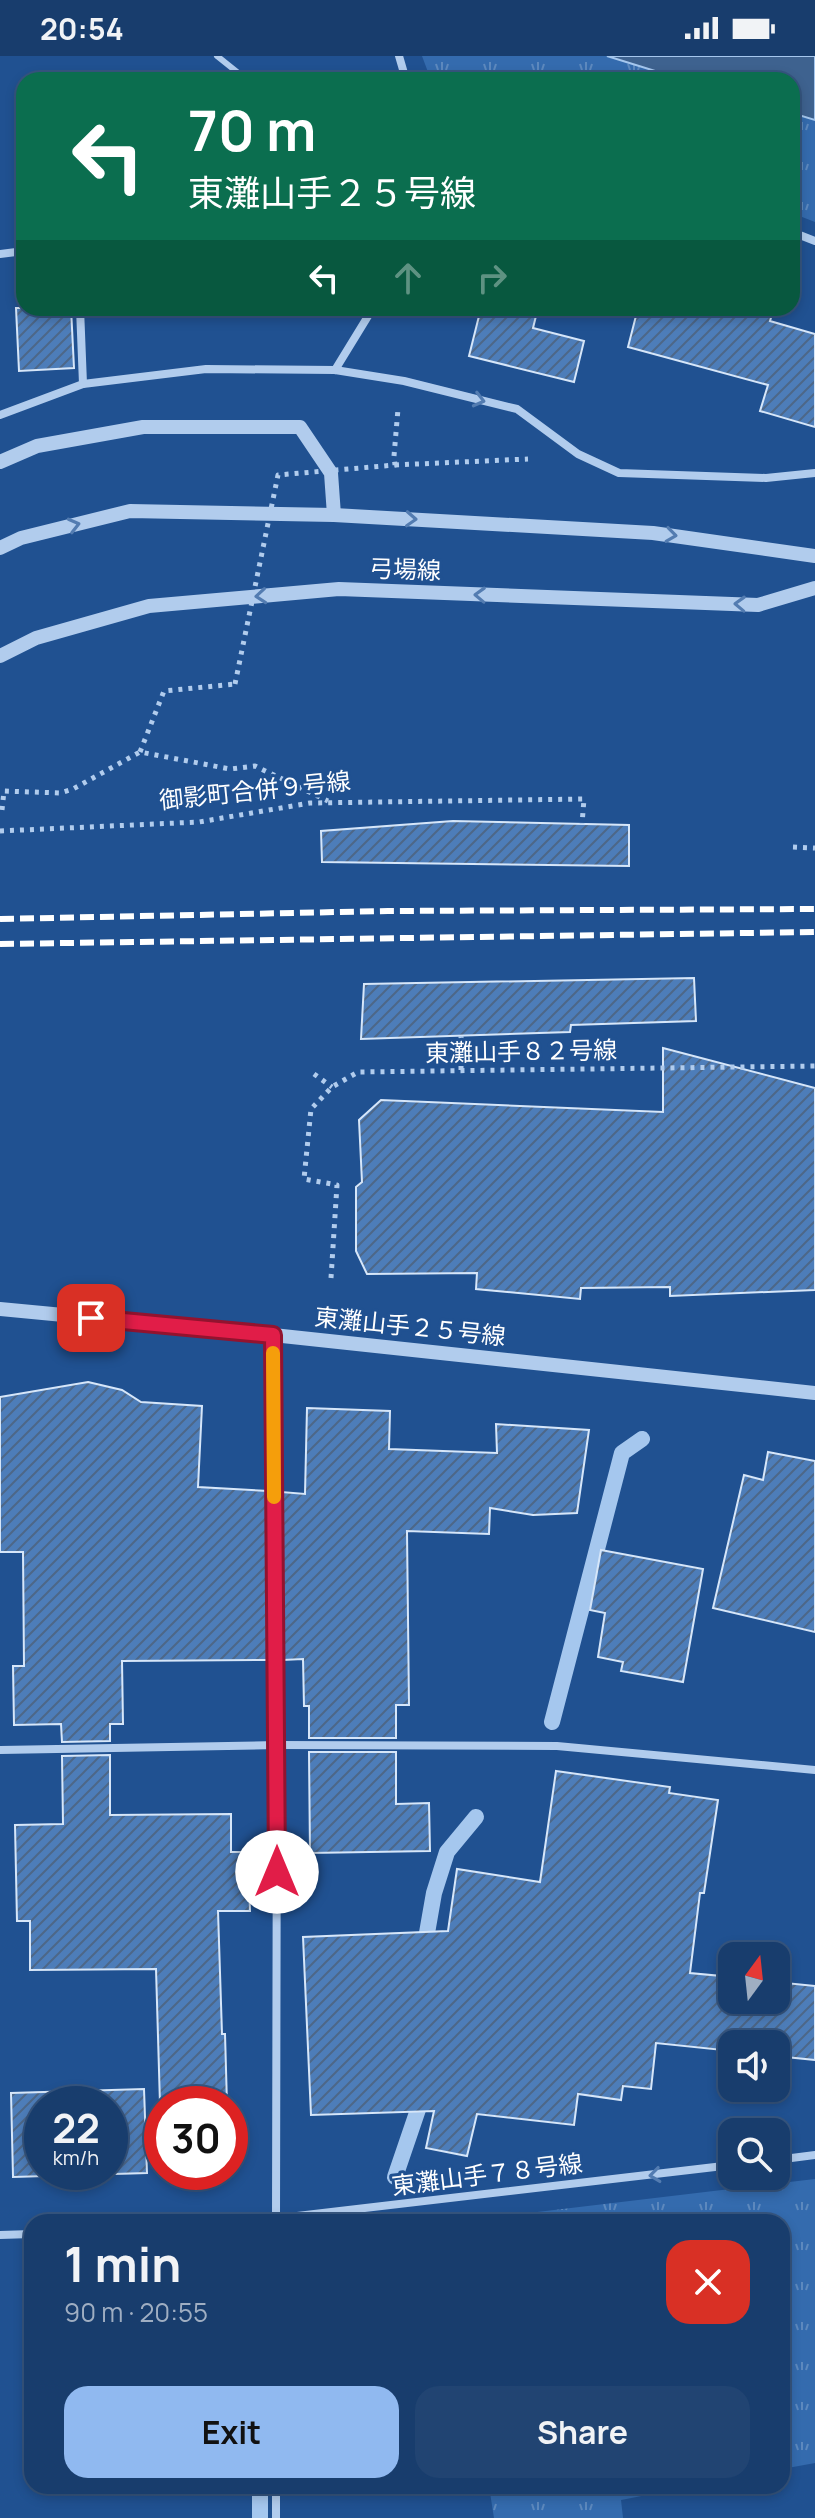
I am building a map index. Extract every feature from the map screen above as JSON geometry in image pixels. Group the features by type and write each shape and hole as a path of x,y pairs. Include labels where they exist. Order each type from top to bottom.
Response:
{"street":[{"path":"80,316 83,384"},
{"path":"335,370 368,316"},
{"path":"0,415 83,384 206,369 335,370 404,381 517,409 578,454 619,473 766,478 815,473"},
{"path":"0,462 37,446 143,427 300,427 331,473 334,515"},
{"path":"0,548 21,538 130,511 334,515 653,533 815,556"},
{"name":"弓場線","path":"0,656 36,638 149,606 339,589 758,605 815,588"},
{"name":"東灘山手２５号線","path":"0,1309 815,1393"},
{"path":"273,1335 277,1745 276,2214"},
{"path":"0,1750 277,1745 557,1746 815,1770"},
{"path":"790,2158 815,2155"},
{"name":"東灘山手７８号線","path":"333,2214 718,2167"},
{"path":"0,2235 24,2234"},
{"path":"276,2494 276,2518"}],"lane":[{"path":"217,56 237,72"}],"path":[{"path":"395,465 399,399"},
{"path":"140,752 164,691 235,684 278,475 395,465 528,459"},
{"path":"2,810 4,791 60,793 140,752 230,769 255,766 330,802"},
{"name":"御影町合併９号線","path":"0,831 199,822 310,803 584,799 582,824"},
{"path":"793,847 815,848"},
{"path":"461,1036 461,1070"},
{"name":"東灘山手８２号線","path":"332,1087 358,1072 815,1066"},
{"path":"314,1074 332,1087 311,1109 304,1179 337,1185 331,1278"}],"green space":[{"path":"422,56 815,56 815,222 800,216 800,72 428,72"},
{"path":"815,2179 815,2463 790,2468 790,2214 521,2214 723,2190 790,2190 790,2182"},
{"path":"490,2494 651,2494 621,2500 623,2518 494,2518"}],"shaded area":[{"path":"607,56 815,56 815,120 800,115 800,72 658,72"}],"building":[{"path":"16,316 71,316 74,368 19,371"},
{"path":"479,316 536,316 533,328 584,341 574,382 469,356"},
{"path":"636,316 772,316 770,321 815,334 815,427 760,411 768,385 628,347"},
{"path":"453,821 629,825 629,866 322,862 321,831"},
{"path":"694,978 696,1021 571,1025 570,1032 361,1039 364,984"},
{"path":"663,1048 815,1088 815,1290 670,1296 670,1287 581,1288 580,1299 476,1289 477,1273 367,1274 356,1251 356,1187 362,1182 359,1120 381,1100 663,1112"},
{"path":"88,1382 122,1390 141,1402 202,1406 198,1487 268,1491 269,1660 122,1661 123,1724 110,1724 110,1741 62,1742 61,1724 14,1725 13,1666 24,1666 23,1552 0,1552 0,1397"},
{"path":"307,1408 390,1411 389,1449 497,1453 496,1424 589,1430 577,1513 533,1515 490,1508 489,1534 407,1531 409,1705 396,1705 396,1738 309,1738 309,1706 304,1706 303,1659 283,1660 282,1492 305,1494"},
{"path":"768,1452 815,1461 815,1632 713,1608 744,1475 763,1480"},
{"path":"601,1550 703,1569 683,1682 621,1671 623,1662 598,1657 605,1613 590,1610"},
{"path":"309,1752 396,1752 396,1804 429,1803 430,1851 310,1853"},
{"path":"110,1755 110,1815 231,1814 231,1852 248,1852 250,1911 218,1911 226,2086 159,2086 156,1969 30,1970 30,1921 17,1921 15,1825 63,1824 62,1756"},
{"path":"556,1771 670,1787 669,1793 718,1800 704,1893 700,1893 690,1973 718,1976 718,2014 790,2014 790,1983 815,1986 815,2060 790,2057 790,2030 718,2030 718,2050 656,2043 651,2089 623,2086 621,2100 578,2094 574,2125 477,2114 467,2156 426,2148 434,2111 311,2115 303,1937 448,1931 457,1869 540,1882"},
{"path":"128,2089 144,2089 144,2173 128,2174"},
{"path":"11,2093 24,2093 24,2177 13,2177"}],"waterway":[{"path":"552,1722 622,1453 642,1439"},
{"path":"424,1950 434,1893 447,1852 476,1817"},
{"path":"395,2177 424,2092"},
{"path":"260,2496 260,2518"}],"railway":[{"path":"0,919 388,911 815,909"},
{"path":"0,944 815,932"}],"slow traffic":[{"path":"273,1353 274,1497"}],"route":[{"path":"91,1318 273,1335 277,1872"}]}
